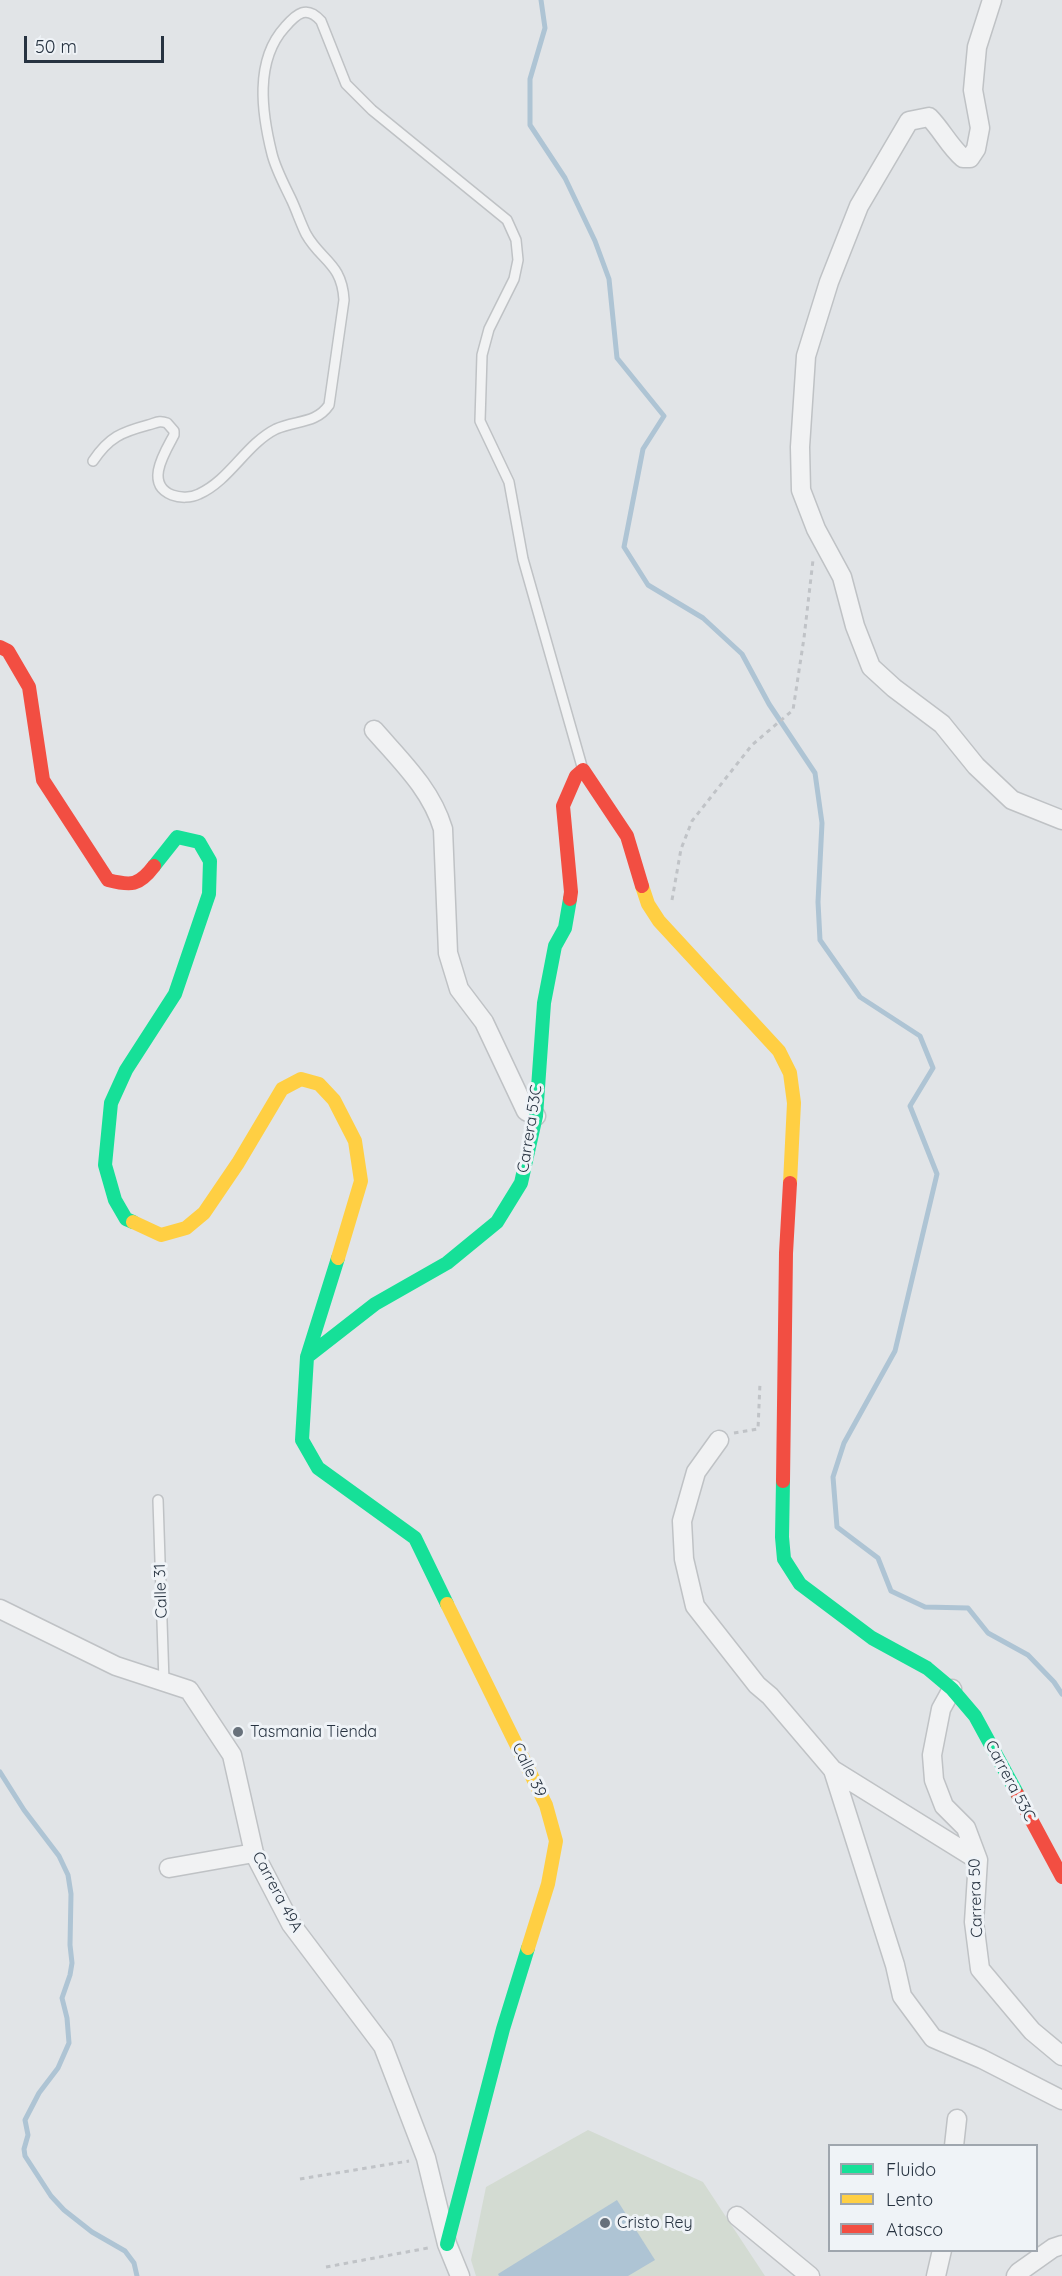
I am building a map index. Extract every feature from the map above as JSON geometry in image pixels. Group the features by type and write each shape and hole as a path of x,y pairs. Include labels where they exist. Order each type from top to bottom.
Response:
{"street":[{"path":"992,0 977,47 973,90 980,128 976,149 970,158 963,158 954,150 929,117 909,122 860,206 830,282 806,356 800,447 801,490 816,529 842,577 855,626 871,668 942,724 976,766 1012,800 1062,820"},
{"name":"Calle 39","path":"0,647 8,651 29,687 36,742 44,780 108,880 127,885 146,877 177,837 199,842 210,861 209,894 175,994 126,1070 111,1103 105,1165 115,1200 126,1219 161,1235 186,1228 204,1214 238,1163 282,1089 302,1079 319,1084 334,1100 355,1141 361,1181 307,1357 302,1440 318,1468 415,1538 546,1805 556,1841 548,1884 503,2029 447,2244"},
{"path":"374,730 425,789 438,814 443,829 448,953 459,989 484,1022 526,1111 536,1116"},
{"name":"Carrera 53C","path":"307,1357 375,1304 447,1263 497,1222 521,1183 536,1116 544,1002 555,946 566,928 571,891 563,806 576,776 583,770 627,836 648,904 659,921 779,1051 790,1073 794,1103 786,1253 782,1538 784,1559 800,1584 872,1638 927,1668 952,1689 975,1716 1062,1877"},
{"path":"719,1440 696,1472 682,1521 684,1558 695,1606 757,1685 770,1696 833,1770 978,1860"},
{"name":"Carrera 49A","path":"0,1609 116,1666 189,1690 232,1755 254,1853 291,1924 383,2046 426,2158 447,2244 460,2276"},
{"name":"Carrera 50","path":"952,1689 941,1709 932,1755 934,1780 944,1806 966,1828 978,1860 974,1922 980,1969 1032,2031 1062,2056"},
{"path":"833,1770 895,1965 902,1996 933,2038 982,2059 1062,2100"},
{"path":"170,1868 254,1853"},
{"path":"954,2144 957,2119"},
{"path":"737,2216 810,2276"},
{"path":"1016,2276 1018,2272 1053,2248 1062,2245"},
{"path":"936,2276 942,2252"}],"lane":[{"path":"93,461 107,443 126,431 156,422 167,423 174,431 174,435 159,464 160,485 170,494 192,496 199,494 227,473 267,434 289,424 311,420 325,411 329,405 344,300 342,283 333,265 307,236 273,156 262,99 270,54 282,30 299,14 306,12 315,14 321,21 346,84 372,110 500,213 507,220 516,240 518,261 514,279 489,329 482,356 480,422 509,482 523,559 583,770"},
{"name":"Calle 31","path":"158,1500 164,1682"}],"path":[{"path":"659,921 671,907 681,849 692,821 752,745 793,710 804,638 816,529"},
{"path":"719,1440 739,1431 758,1430 761,1376"},
{"path":"300,2179 426,2158"},
{"path":"326,2266 447,2244"}],"shaded area":[{"name":"Cristo Rey","path":"588,2130 703,2182 765,2276 476,2276 471,2260 486,2187"}],"water":[{"path":"617,2200 655,2260 628,2276 499,2276 498,2274"}],"waterway":[{"path":"541,0 545,28 530,79 530,125 565,178 595,241 609,279 617,358 664,416 643,449 624,547 648,585 703,618 742,654 769,704 815,773 822,823 818,902 820,940 860,997 920,1036 933,1068 910,1106 937,1174 895,1351 844,1443 833,1477 837,1527 878,1558 891,1591 925,1607 968,1608 988,1633 1028,1655 1054,1682 1062,1694"},
{"path":"0,1772 24,1810 59,1856 68,1875 71,1894 72,1963 62,1998 67,2018 69,2043 58,2068 39,2093 25,2120 28,2135 24,2149 25,2156 51,2196 64,2210 92,2232 125,2251 134,2263 137,2276"}],"traffic: fast":[{"path":"133,1222 126,1219 115,1200 105,1165 111,1103 126,1070 175,994 209,894 210,861 199,842 177,837 154,866"},
{"path":"307,1357 375,1304 447,1263 497,1222 521,1183 536,1116 544,1003 555,946 565,928 570,899"},
{"path":"338,1258 307,1357 302,1440 318,1468 415,1538 447,1604"},
{"path":"783,1481 784,1559 800,1584 872,1638 927,1668 952,1689 975,1716 1018,1795"},
{"path":"447,2244 503,2029 528,1948"}],"traffic: slow":[{"path":"642,886 648,904 659,921 779,1051 790,1073 794,1103 790,1183"},
{"path":"133,1222 161,1235 186,1228 204,1213 238,1163 282,1089 301,1079 319,1084 334,1100 355,1141 361,1181 338,1258"},
{"path":"447,1604 546,1805 556,1841 548,1884 528,1948"}],"traffic: jam":[{"path":"0,647 8,651 29,687 43,780 108,880 134,883 144,877 154,866"},
{"path":"570,899 563,806 576,776 583,770 627,836 642,886"},
{"path":"783,1481 786,1253 790,1183"},
{"path":"1018,1795 1062,1877"}],"place":[{"name":"Tasmania Tienda","path":"238,1732"},
{"name":"Cristo Rey","path":"605,2223"}]}
